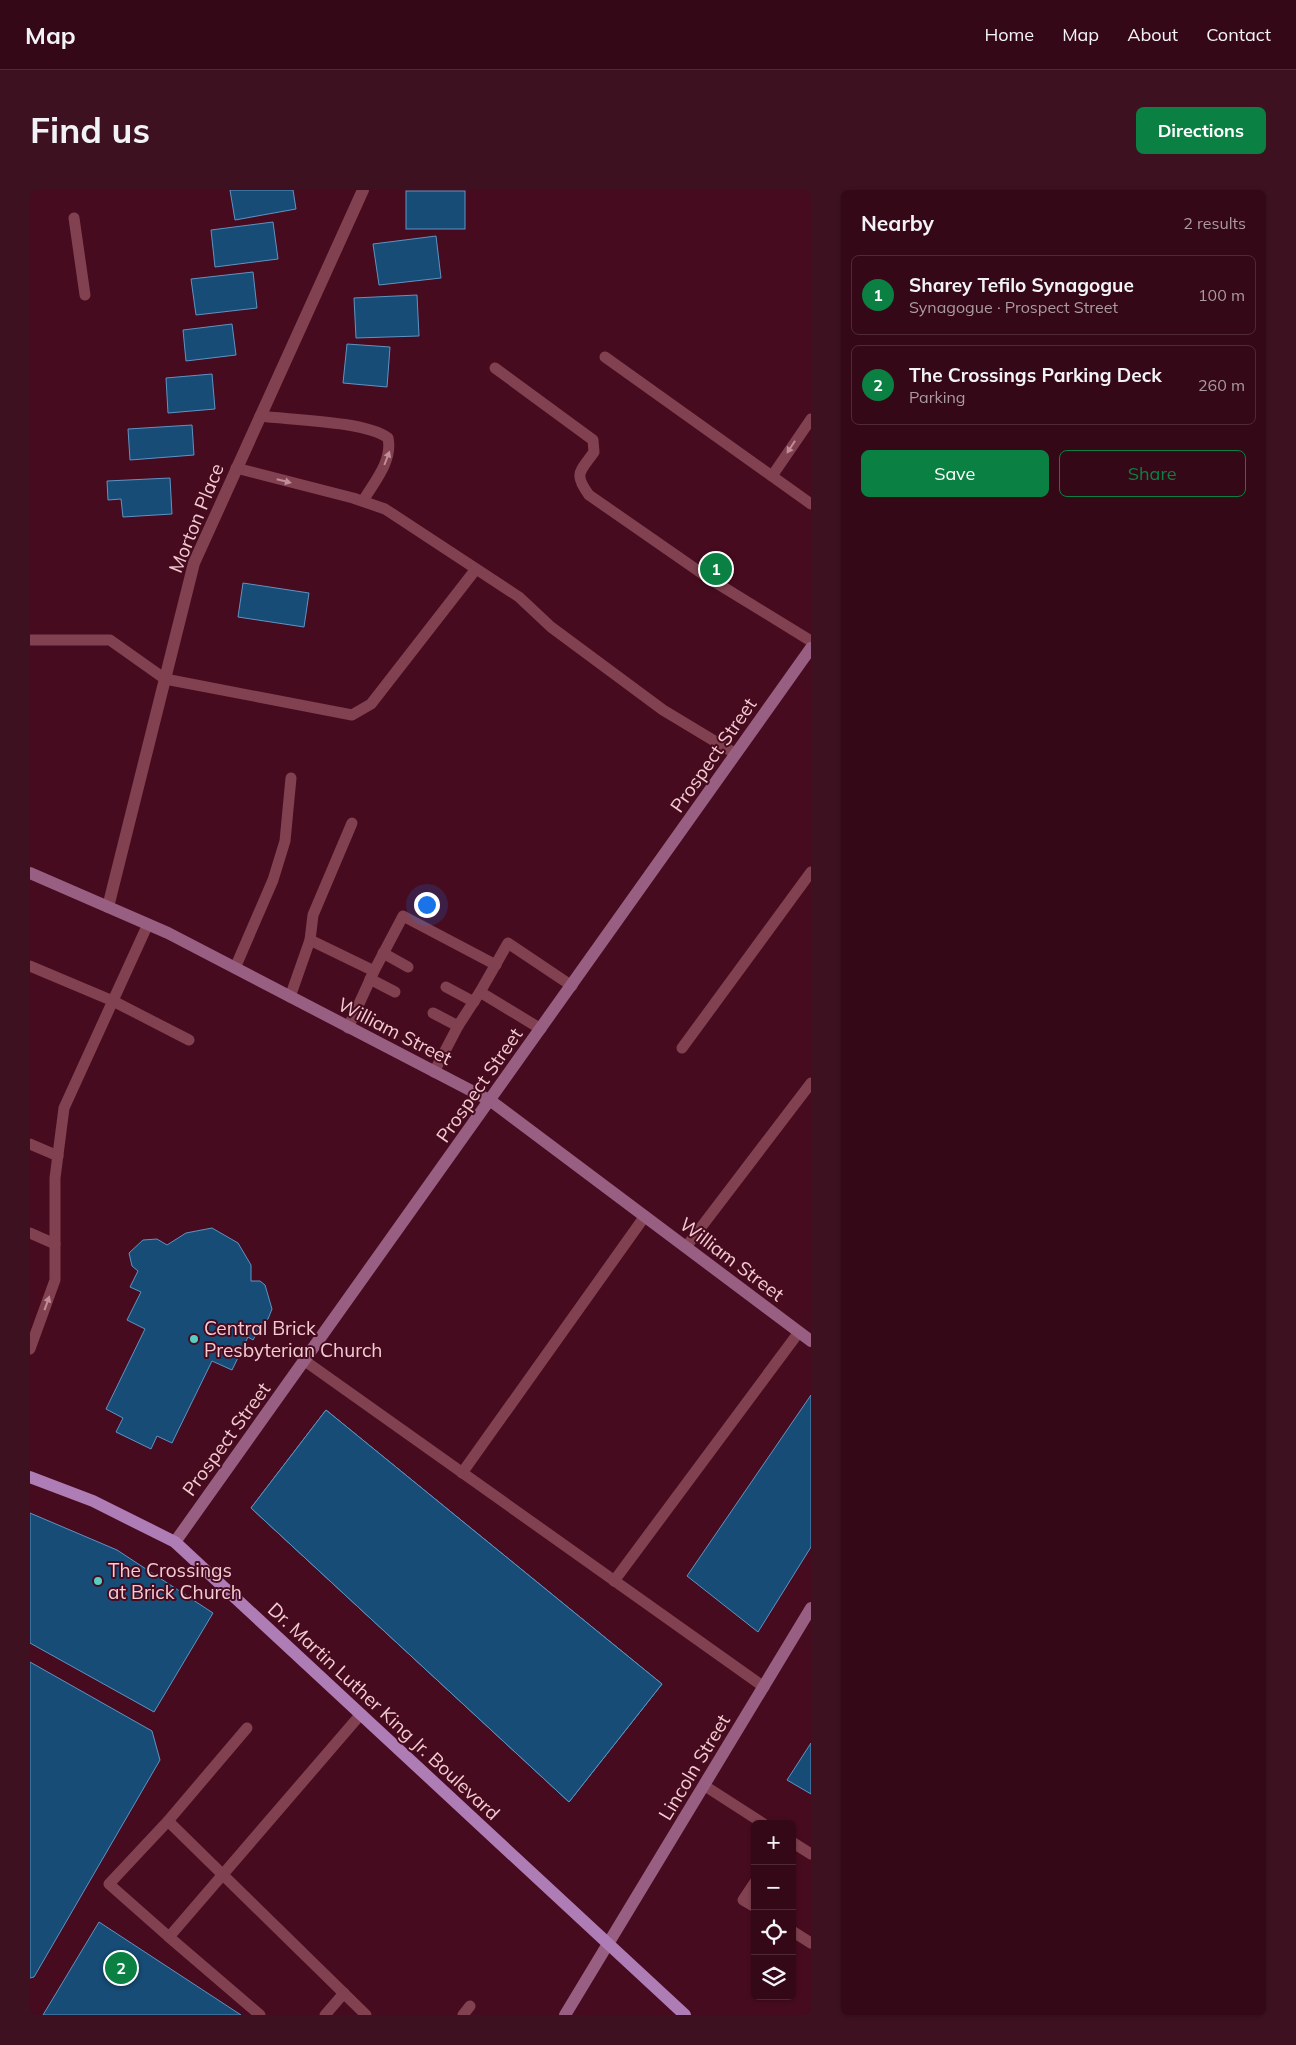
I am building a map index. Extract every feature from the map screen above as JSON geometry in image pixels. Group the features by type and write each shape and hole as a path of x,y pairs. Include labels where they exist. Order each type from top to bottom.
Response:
{"main road":[{"name":"Dr. Martin Luther King Jr. Boulevard","path":"30,1477 93,1501 175,1542 685,2015"}],"street":[{"name":"Morton Place","path":"108,907 194,562 363,190"},
{"name":"Prospect Street","path":"175,1542 491,1101 811,648"},
{"name":"William Street","path":"30,873 148,924 491,1101 811,1341"},
{"name":"Lincoln Street","path":"565,2015 811,1608"}],"lane":[{"path":"74,218 85,295"},
{"path":"606,357 811,504"},
{"path":"495,368 593,440 594,452 578,473 578,479 589,495 710,579 811,641"},
{"path":"260,416 351,426 382,434 388,438 390,449 382,469 363,501"},
{"path":"772,476 811,419"},
{"path":"236,468 363,501 385,509 519,596 551,627 639,693 736,754"},
{"path":"30,640 110,640 164,679 352,716 371,704 476,569"},
{"path":"235,968 273,880 285,841 291,778"},
{"path":"290,997 310,940 313,915 352,823"},
{"path":"682,1048 811,872"},
{"path":"348,1028 372,975 403,916 496,965"},
{"path":"30,1349 55,1280 55,1178 64,1108 148,924"},
{"path":"310,940 372,975 395,992"},
{"path":"434,1072 458,1026 508,943 572,986"},
{"path":"383,954 408,967"},
{"path":"30,966 113,1001 189,1040"},
{"path":"446,987 474,1002"},
{"path":"480,992 541,1029"},
{"path":"433,1012 458,1026"},
{"path":"686,1248 811,1083"},
{"path":"30,1144 58,1156"},
{"path":"462,1473 645,1216"},
{"path":"30,1233 55,1244"},
{"path":"614,1581 799,1332"},
{"path":"305,1361 764,1687"},
{"path":"169,1937 361,1714"},
{"path":"247,1728 168,1821 109,1884 260,2015"},
{"path":"705,1786 758,1820"},
{"path":"168,1821 366,2015"},
{"path":"796,1845 811,1854"},
{"path":"751,1888 743,1900 751,1905"},
{"path":"796,1934 811,1943"},
{"path":"325,2015 344,1994"}],"building":[{"path":"230,190 293,190 296,209 235,220"},
{"path":"406,191 465,191 465,229 406,229"},
{"path":"273,222 278,259 215,267 211,230"},
{"path":"436,236 441,278 379,285 373,244"},
{"path":"253,272 257,308 196,315 191,279"},
{"path":"417,295 419,336 356,338 354,298"},
{"path":"232,324 236,355 186,361 183,330"},
{"path":"347,344 390,347 387,387 343,383"},
{"path":"212,374 215,409 168,413 166,378"},
{"path":"192,425 194,455 130,460 128,429"},
{"path":"170,478 172,514 123,517 121,499 108,500 107,481"},
{"path":"243,583 309,593 304,627 238,617"},
{"name":"Central Brick Presbyterian Church","path":"212,1228 238,1243 251,1265 251,1281 260,1281 265,1285 272,1309 268,1319 259,1325 261,1325 253,1340 248,1337 232,1370 212,1361 172,1443 157,1436 151,1449 116,1432 123,1418 106,1409 145,1329 127,1320 141,1292 130,1287 138,1271 132,1266 129,1253 143,1240 157,1239 167,1245 186,1233"},
{"path":"811,1395 811,1547 758,1632 687,1576"},
{"path":"326,1410 662,1684 569,1802 251,1508"},
{"path":"326,1410 662,1684 569,1802 251,1508"},
{"name":"The Crossings at Brick Church","path":"30,1513 117,1550 213,1613 154,1712 30,1643"},
{"path":"30,1662 152,1731 160,1760 34,1977 30,1978"},
{"path":"811,1743 811,1794 787,1780"},
{"path":"99,1922 241,2015 43,2015"}],"place":[{"name":"Sharey Tefilo Synagogue","path":"716,569"},
{"name":"Central Brick Presbyterian Church","path":"194,1339"},
{"name":"The Crossings at Brick Church","path":"98,1581"},
{"name":"The Crossings Parking Deck","path":"121,1968"}]}
